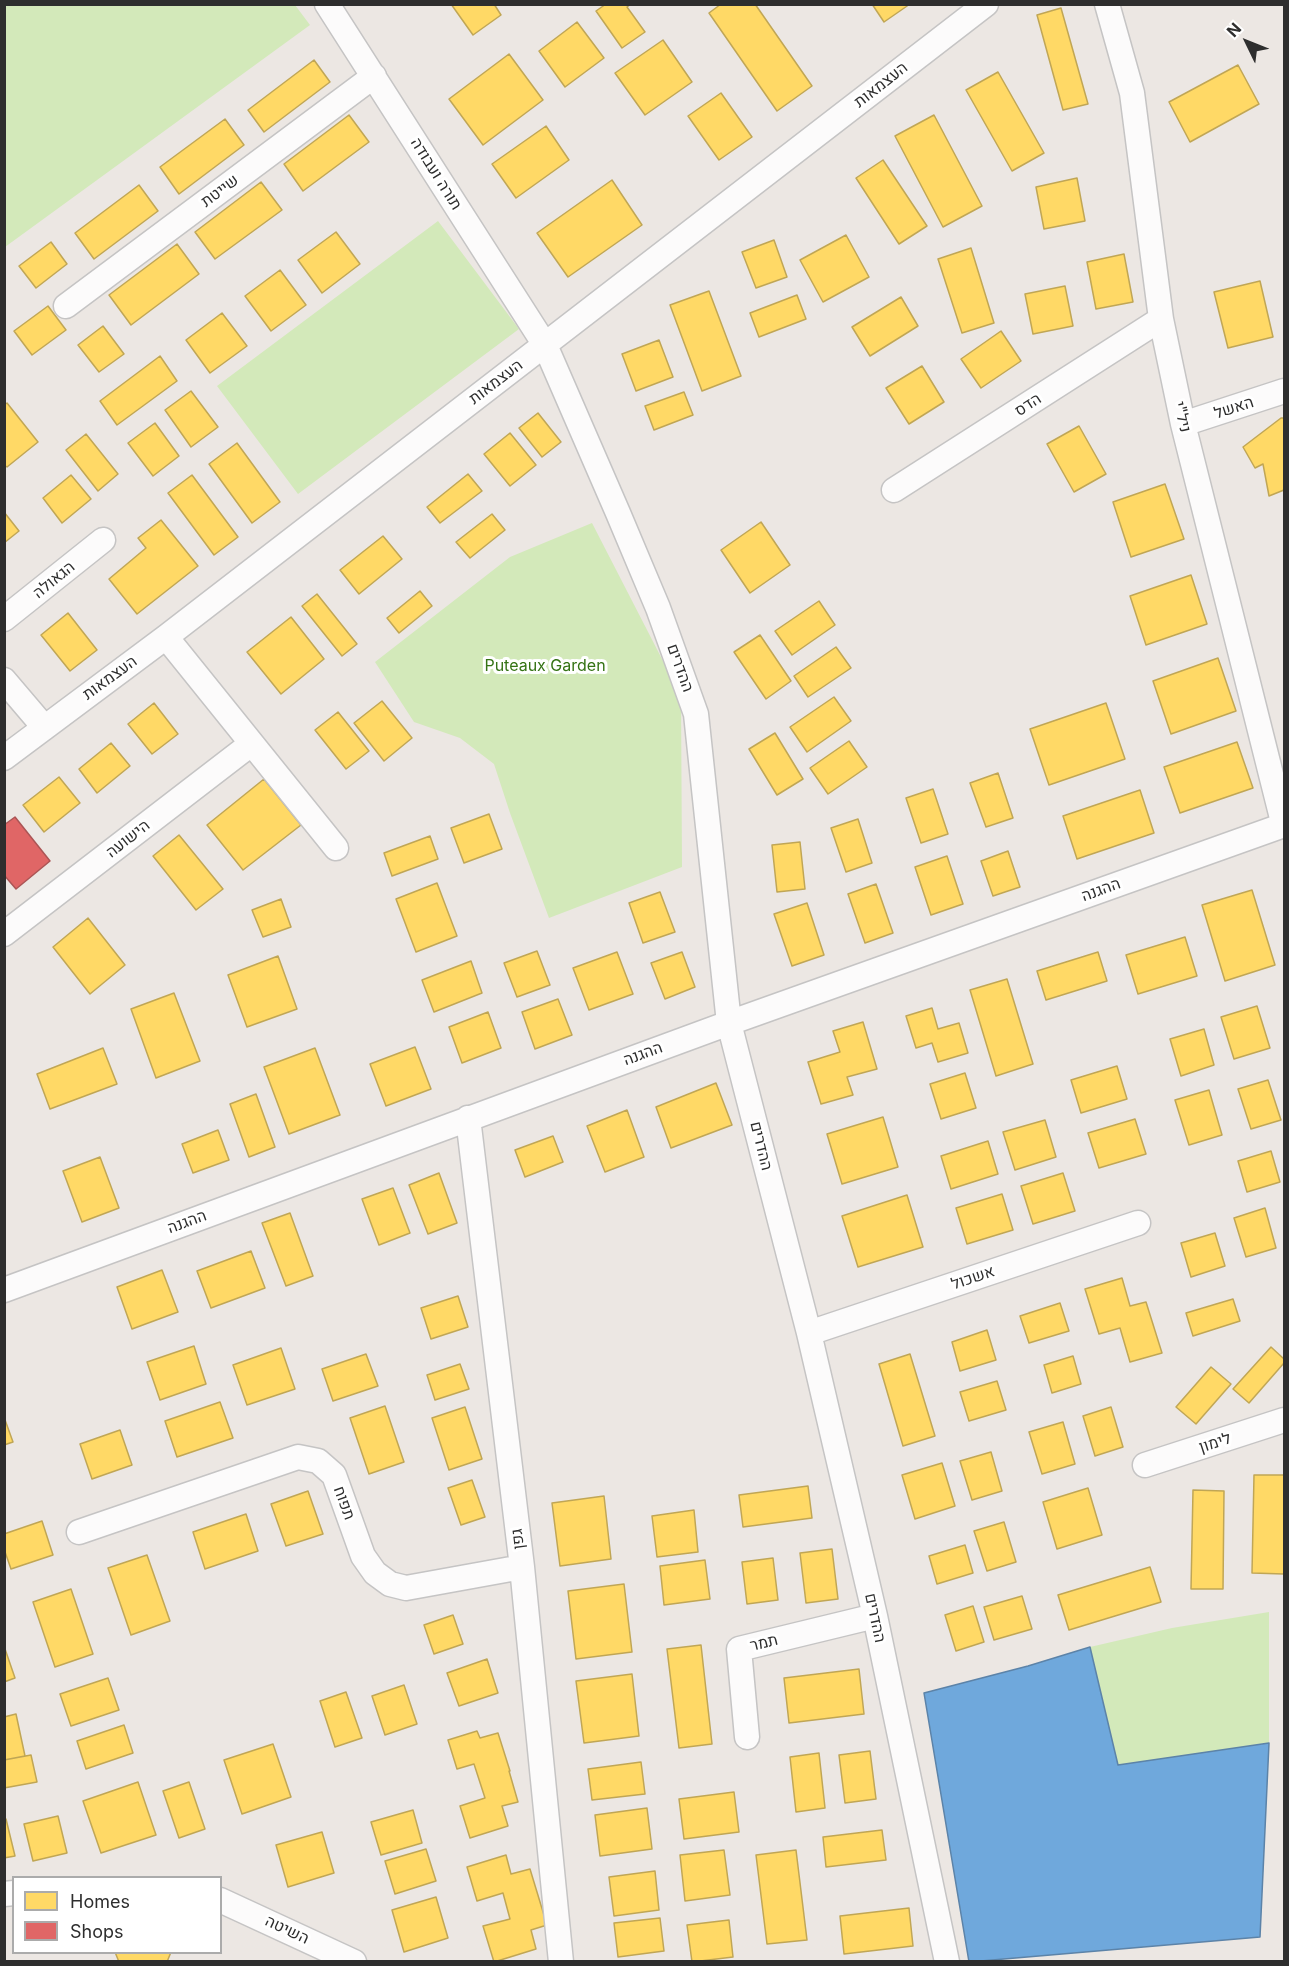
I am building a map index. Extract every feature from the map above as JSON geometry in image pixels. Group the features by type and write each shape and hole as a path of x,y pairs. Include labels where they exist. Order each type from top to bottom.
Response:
{"street":[{"name":"תורה ועבודה","path":"327,4 544,345"},
{"name":"העצמאות","path":"4,758 166,637 986,4"},
{"name":"ניל\"י","path":"1107,4 1132,93 1161,320 1183,424 1284,825"},
{"name":"שייטת","path":"66,306 374,76"},
{"name":"הדס","path":"894,490 1161,320"},
{"name":"ההדרים","path":"544,345 636,555 696,714 729,1023 809,1333 875,1616 947,1962"},
{"name":"האשל","path":"1183,424 1284,391"},
{"name":"הגאולה","path":"4,620 103,540"},
{"path":"166,637 336,848"},
{"path":"4,680 44,727"},
{"name":"הישועה","path":"4,934 251,744"},
{"name":"ההגנה","path":"4,1290 729,1023 1284,825"},
{"name":"גפן","path":"468,1118 522,1567 561,1962"},
{"name":"אשכול","path":"809,1333 1138,1223"},
{"name":"לימון","path":"1145,1465 1284,1420"},
{"name":"תפוח","path":"79,1532 298,1458 318,1461 334,1475 363,1556 375,1573 390,1584 406,1588 522,1567"},
{"name":"תמר","path":"747,1737 739,1649 875,1616"},
{"name":"השיטה","path":"222,1901 354,1962"}],"green space":[{"path":"5,4 295,5 310,25 5,247"},
{"path":"438,221 519,329 298,494 217,386"},
{"name":"Puteaux Garden","path":"592,523 681,696 682,867 549,918 494,764 460,738 414,722 375,662 510,557"},
{"path":"1269,1612 1269,1743 1118,1765 1090,1647 1172,1628"}],"building: Homes":[{"path":"451,4 494,4 501,15 473,35"},
{"path":"606,4 631,4 627,7 645,32 622,48 596,11"},
{"path":"721,4 755,4 812,86 777,111 709,13"},
{"path":"872,4 910,4 884,22"},
{"path":"1061,8 1088,104 1063,110 1037,15"},
{"path":"577,22 604,58 565,87 539,51"},
{"path":"663,40 692,82 645,115 615,73"},
{"path":"509,54 543,100 483,145 449,99"},
{"path":"314,60 330,82 264,132 248,110"},
{"path":"1238,65 1259,104 1190,142 1169,102"},
{"path":"998,72 1044,153 1012,171 966,90"},
{"path":"721,93 752,137 719,160 688,116"},
{"path":"349,115 369,142 303,191 284,164"},
{"path":"934,115 982,206 943,227 895,136"},
{"path":"225,119 244,145 179,194 160,167"},
{"path":"546,126 569,160 516,198 492,164"},
{"path":"883,160 927,226 899,244 856,178"},
{"path":"1077,178 1085,221 1044,229 1036,187"},
{"path":"612,180 642,225 568,277 537,233"},
{"path":"261,182 282,210 215,259 195,232"},
{"path":"139,185 158,211 94,259 75,233"},
{"path":"336,232 360,264 322,293 298,260"},
{"path":"846,235 869,277 823,302 800,260"},
{"path":"774,240 787,277 756,288 742,252"},
{"path":"51,242 67,264 36,288 19,266"},
{"path":"177,244 199,274 131,325 109,295"},
{"path":"971,248 994,323 962,333 938,259"},
{"path":"1124,254 1133,302 1096,309 1087,262"},
{"path":"280,270 306,305 271,331 245,296"},
{"path":"1260,281 1273,337 1228,348 1214,292"},
{"path":"1065,286 1073,326 1033,334 1025,294"},
{"path":"709,291 741,376 702,391 670,305"},
{"path":"797,295 806,319 759,337 750,313"},
{"path":"901,297 918,326 870,356 852,327"},
{"path":"48,306 66,330 32,355 14,331"},
{"path":"222,313 247,346 210,373 186,340"},
{"path":"103,326 124,354 99,372 78,345"},
{"path":"1001,331 1021,361 981,388 961,359"},
{"path":"659,340 673,377 636,391 622,354"},
{"path":"160,356 177,381 117,425 100,401"},
{"path":"922,366 944,402 909,424 886,388"},
{"path":"191,391 218,427 191,447 165,410"},
{"path":"684,392 693,415 654,430 645,406"},
{"path":"7,403 38,442 7,467 4,465 4,405"},
{"path":"538,413 561,442 542,457 519,428"},
{"path":"1284,418 1284,490 1269,496 1263,464 1255,468 1243,447"},
{"path":"155,423 179,456 153,476 128,443"},
{"path":"1079,426 1106,474 1074,492 1047,444"},
{"path":"510,433 536,465 510,486 484,454"},
{"path":"86,434 118,474 98,491 66,450"},
{"path":"237,443 280,502 252,523 209,464"},
{"path":"468,474 482,491 440,523 427,507"},
{"path":"71,475 91,499 62,523 43,498"},
{"path":"192,475 238,537 214,555 168,493"},
{"path":"1165,484 1184,539 1131,557 1113,502"},
{"path":"4,512 19,531 4,543"},
{"path":"492,514 505,530 470,558 456,542"},
{"path":"161,520 198,566 137,614 109,579 146,548 138,538"},
{"path":"761,522 790,565 750,593 721,550"},
{"path":"383,536 402,559 359,594 340,570"},
{"path":"1191,575 1207,624 1146,645 1130,596"},
{"path":"420,591 432,606 399,633 387,618"},
{"path":"317,594 357,644 342,656 302,606"},
{"path":"819,601 835,625 792,655 775,631"},
{"path":"68,613 97,650 70,671 41,635"},
{"path":"291,617 324,659 281,694 247,652"},
{"path":"760,635 791,681 766,699 734,652"},
{"path":"836,647 851,668 808,697 794,676"},
{"path":"1218,658 1236,711 1171,734 1153,681"},
{"path":"834,697 851,721 807,752 790,727"},
{"path":"382,701 412,738 384,761 354,723"},
{"path":"154,703 178,734 152,754 128,724"},
{"path":"1106,703 1125,759 1049,785 1030,729"},
{"path":"338,712 369,751 346,769 315,730"},
{"path":"775,733 803,779 777,795 749,749"},
{"path":"849,741 867,767 828,794 810,768"},
{"path":"1237,742 1253,788 1180,813 1164,767"},
{"path":"111,743 130,766 97,793 79,769"},
{"path":"998,773 1013,818 986,827 970,783"},
{"path":"59,777 80,803 44,832 23,805"},
{"path":"264,779 301,825 243,870 207,825"},
{"path":"933,789 948,834 921,843 906,798"},
{"path":"1140,790 1154,833 1077,859 1063,816"},
{"path":"489,814 502,849 464,863 451,828"},
{"path":"858,819 872,863 846,872 831,828"},
{"path":"179,835 223,889 196,910 153,856"},
{"path":"430,836 438,859 392,876 384,853"},
{"path":"800,842 805,889 777,892 772,845"},
{"path":"1008,851 1020,887 993,896 981,861"},
{"path":"947,856 963,904 931,915 915,867"},
{"path":"437,883 457,936 416,952 396,899"},
{"path":"876,884 893,933 865,943 848,894"},
{"path":"1252,890 1275,965 1225,981 1202,905"},
{"path":"660,892 675,932 643,943 629,903"},
{"path":"281,899 291,927 263,937 252,910"},
{"path":"807,903 824,955 792,966 774,914"},
{"path":"88,918 125,965 90,994 53,947"},
{"path":"1185,937 1197,976 1138,994 1126,955"},
{"path":"537,951 550,985 517,997 504,963"},
{"path":"617,952 633,994 589,1010 573,968"},
{"path":"682,952 695,987 665,999 651,963"},
{"path":"1098,952 1107,981 1046,1000 1037,971"},
{"path":"278,956 297,1009 247,1027 228,975"},
{"path":"471,961 482,993 434,1012 422,980"},
{"path":"1007,979 1033,1064 996,1076 970,990"},
{"path":"174,993 200,1061 156,1078 131,1009"},
{"path":"558,999 572,1035 535,1049 522,1012"},
{"path":"1257,1006 1270,1048 1234,1059 1221,1017"},
{"path":"932,1008 938,1029 959,1023 968,1053 938,1062 932,1043 916,1048 906,1016"},
{"path":"488,1012 501,1048 462,1063 449,1027"},
{"path":"863,1022 877,1069 847,1077 853,1095 821,1104 808,1062 840,1052 833,1031"},
{"path":"1204,1029 1214,1065 1181,1076 1170,1039"},
{"path":"415,1047 431,1089 386,1106 370,1064"},
{"path":"103,1048 117,1084 50,1109 37,1074"},
{"path":"315,1048 340,1115 289,1134 264,1067"},
{"path":"1117,1066 1127,1099 1081,1113 1071,1080"},
{"path":"965,1073 976,1108 941,1119 930,1084"},
{"path":"1268,1080 1281,1120 1251,1129 1238,1089"},
{"path":"716,1083 732,1125 671,1148 656,1107"},
{"path":"1209,1090 1222,1135 1189,1145 1175,1100"},
{"path":"256,1094 275,1147 249,1157 230,1104"},
{"path":"627,1110 644,1157 605,1172 587,1126"},
{"path":"883,1117 898,1167 842,1184 827,1134"},
{"path":"1135,1119 1146,1154 1099,1168 1088,1133"},
{"path":"1045,1120 1056,1157 1015,1170 1003,1132"},
{"path":"218,1130 229,1160 193,1173 182,1144"},
{"path":"553,1136 563,1162 525,1177 515,1150"},
{"path":"988,1141 998,1174 951,1189 941,1156"},
{"path":"1271,1151 1280,1182 1247,1192 1238,1161"},
{"path":"100,1157 119,1208 82,1222 63,1171"},
{"path":"439,1173 457,1223 428,1234 409,1185"},
{"path":"1063,1173 1075,1211 1033,1224 1021,1186"},
{"path":"393,1188 410,1233 379,1245 362,1199"},
{"path":"1002,1194 1013,1230 967,1244 956,1208"},
{"path":"907,1195 923,1247 858,1267 842,1216"},
{"path":"1265,1208 1276,1248 1246,1257 1234,1218"},
{"path":"290,1213 313,1276 286,1286 262,1223"},
{"path":"1215,1233 1225,1266 1191,1277 1181,1243"},
{"path":"251,1251 265,1288 211,1308 197,1271"},
{"path":"162,1270 178,1312 132,1329 117,1287"},
{"path":"1122,1278 1130,1306 1146,1302 1162,1353 1130,1362 1120,1328 1099,1334 1085,1289"},
{"path":"458,1296 468,1327 431,1339 421,1308"},
{"path":"1233,1299 1240,1321 1193,1336 1186,1313"},
{"path":"1060,1303 1069,1331 1029,1343 1020,1316"},
{"path":"987,1330 996,1360 960,1371 952,1342"},
{"path":"194,1346 206,1384 160,1400 147,1362"},
{"path":"1271,1347 1284,1359 1284,1363 1249,1403 1233,1389"},
{"path":"281,1348 295,1389 247,1405 233,1365"},
{"path":"366,1354 378,1386 333,1401 322,1369"},
{"path":"910,1354 935,1436 903,1446 879,1364"},
{"path":"1073,1356 1081,1384 1052,1393 1044,1365"},
{"path":"460,1364 469,1389 435,1400 427,1375"},
{"path":"1211,1367 1231,1384 1196,1424 1176,1407"},
{"path":"997,1381 1006,1410 969,1421 960,1392"},
{"path":"220,1402 233,1438 177,1457 165,1421"},
{"path":"385,1406 404,1462 369,1474 350,1418"},
{"path":"465,1407 482,1459 449,1470 432,1418"},
{"path":"1111,1407 1123,1447 1095,1456 1083,1416"},
{"path":"4,1417 13,1442 4,1445"},
{"path":"1063,1422 1075,1464 1042,1474 1029,1432"},
{"path":"120,1430 132,1465 92,1479 80,1444"},
{"path":"991,1452 1002,1491 972,1500 960,1461"},
{"path":"942,1463 955,1506 915,1519 902,1475"},
{"path":"1254,1475 1284,1475 1284,1574 1252,1573"},
{"path":"472,1480 485,1517 461,1525 448,1488"},
{"path":"808,1486 812,1518 743,1527 739,1495"},
{"path":"1088,1488 1102,1535 1057,1549 1043,1502"},
{"path":"1193,1490 1224,1491 1223,1589 1191,1589"},
{"path":"308,1491 323,1534 286,1546 271,1504"},
{"path":"604,1496 611,1559 560,1566 552,1503"},
{"path":"694,1510 698,1552 657,1557 652,1516"},
{"path":"246,1514 258,1551 205,1569 193,1532"},
{"path":"42,1521 53,1555 11,1569 4,1549 4,1534"},
{"path":"1004,1522 1016,1562 987,1571 974,1531"},
{"path":"965,1545 973,1573 937,1584 929,1556"},
{"path":"832,1549 838,1599 806,1603 800,1553"},
{"path":"147,1555 170,1621 131,1635 108,1568"},
{"path":"773,1558 778,1600 747,1604 742,1562"},
{"path":"705,1560 710,1599 664,1605 660,1566"},
{"path":"1150,1567 1161,1602 1069,1630 1058,1595"},
{"path":"624,1584 632,1652 576,1659 568,1591"},
{"path":"71,1589 93,1654 55,1667 33,1602"},
{"path":"1022,1596 1032,1629 994,1640 984,1607"},
{"path":"973,1606 984,1642 956,1651 945,1615"},
{"path":"453,1615 463,1644 434,1654 424,1625"},
{"path":"701,1645 712,1744 679,1748 667,1649"},
{"path":"4,1646 15,1678 4,1682"},
{"path":"487,1659 498,1693 459,1706 447,1673"},
{"path":"859,1669 864,1714 789,1723 784,1678"},
{"path":"632,1674 639,1736 584,1743 576,1681"},
{"path":"108,1678 119,1710 71,1726 60,1694"},
{"path":"404,1685 417,1724 385,1735 372,1696"},
{"path":"346,1692 362,1738 335,1747 320,1701"},
{"path":"16,1714 25,1756 4,1760 4,1717"},
{"path":"124,1725 133,1753 86,1769 77,1741"},
{"path":"477,1731 480,1738 498,1733 518,1802 502,1806 508,1826 470,1838 460,1806 485,1798 474,1764 457,1769 448,1740"},
{"path":"273,1744 291,1797 242,1814 224,1760"},
{"path":"870,1751 876,1799 845,1803 839,1755"},
{"path":"819,1753 825,1808 796,1812 790,1757"},
{"path":"31,1755 37,1782 4,1788 4,1760"},
{"path":"641,1762 645,1794 592,1800 588,1769"},
{"path":"138,1782 156,1835 101,1853 83,1801"},
{"path":"189,1782 205,1829 179,1838 163,1791"},
{"path":"734,1792 739,1832 684,1839 679,1799"},
{"path":"647,1808 652,1849 600,1856 595,1815"},
{"path":"413,1810 422,1843 381,1855 371,1822"},
{"path":"58,1816 67,1853 33,1861 24,1824"},
{"path":"4,1819 6,1819 15,1856 4,1858"},
{"path":"882,1830 886,1860 826,1867 823,1837"},
{"path":"322,1832 334,1873 288,1887 276,1845"},
{"path":"426,1849 436,1881 395,1894 385,1861"},
{"path":"724,1850 730,1895 685,1901 680,1855"},
{"path":"796,1850 807,1940 767,1944 756,1855"},
{"path":"506,1855 511,1874 530,1869 547,1925 531,1930 536,1949 494,1962 483,1926 510,1919 503,1893 477,1901 467,1867"},
{"path":"655,1871 659,1910 614,1916 609,1877"},
{"path":"436,1897 448,1938 404,1952 392,1910"},
{"path":"909,1908 913,1946 844,1954 840,1916"},
{"path":"660,1918 664,1951 618,1957 614,1923"},
{"path":"729,1920 733,1957 692,1962 687,1925"},
{"path":"116,1954 170,1954 167,1962 119,1962"}],"building: Shops":[{"path":"15,817 50,861 16,889 4,875 4,825"}],"building: Schools":[{"path":"1090,1647 1118,1765 1269,1743 1260,1937 969,1962 924,1693"}]}
